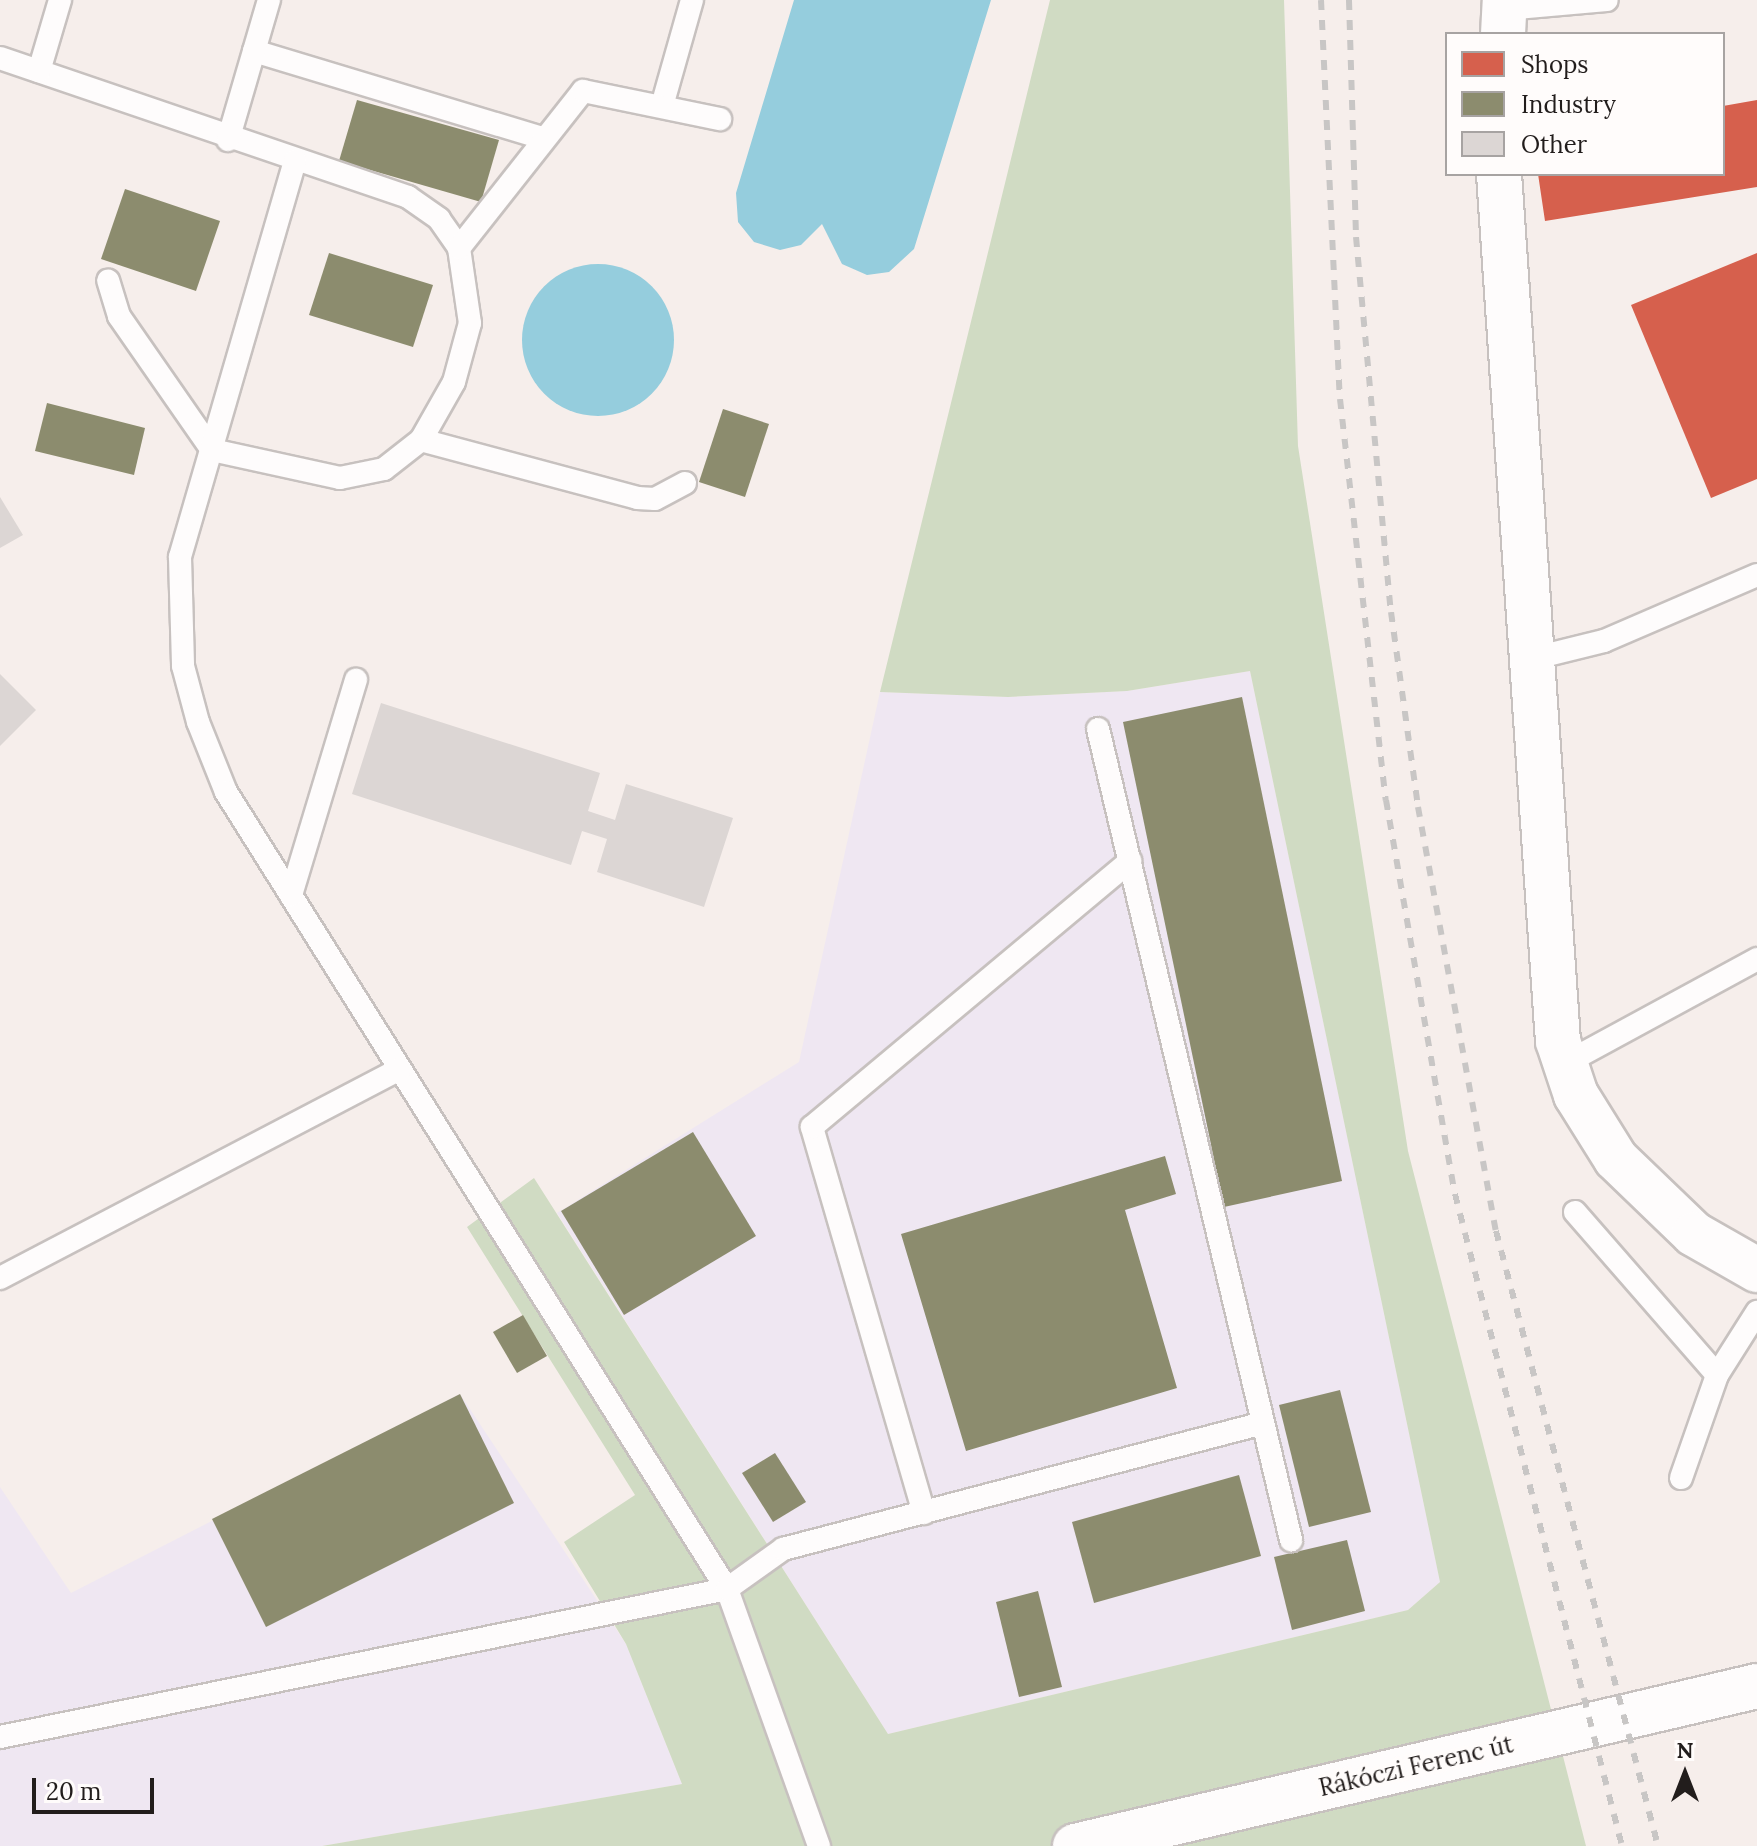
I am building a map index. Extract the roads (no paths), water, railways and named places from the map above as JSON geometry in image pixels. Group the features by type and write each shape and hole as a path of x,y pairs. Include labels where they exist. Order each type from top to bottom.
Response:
{"street":[{"path":"1499,176 1552,1009 1564,1064 1592,1123 1638,1184 1694,1234 1757,1270"},
{"name":"Rákóczi Ferenc út","path":"1075,1846 1757,1686"}],"lane":[{"path":"39,71 60,0"},
{"path":"228,140 269,0"},
{"path":"662,106 692,0"},
{"path":"1504,14 1607,0"},
{"path":"254,51 543,138"},
{"path":"0,58 228,140 408,197 439,219 459,248 471,300 464,357 421,440 384,469 354,479 212,450 119,316 108,281"},
{"path":"459,248 583,91 720,119"},
{"path":"295,161 180,557 183,666 226,792 727,1589 819,1846"},
{"path":"421,440 637,498 655,499 685,483"},
{"path":"1531,659 1604,641 1757,575"},
{"path":"291,895 356,680"},
{"path":"1098,729 1291,1540"},
{"path":"924,1513 812,1127 1130,861"},
{"path":"1564,1064 1757,959"},
{"path":"0,1278 400,1069"},
{"path":"1575,1212 1717,1375"},
{"path":"1681,1478 1717,1375 1757,1312"},
{"path":"0,1737 727,1589 783,1549 1263,1423"}],"water":[{"path":"794,0 991,0 914,249 889,272 867,275 842,264 822,224 801,245 780,250 754,242 738,222 736,193"},
{"path":"598,264 627,269 652,286 669,311 674,340 669,369 652,394 627,411 598,416 569,411 544,394 527,369 522,340 527,311 544,286 569,269"}],"railway":[{"path":"1321,0 1340,399 1386,800 1455,1194 1622,1846"},
{"path":"1349,0 1356,237 1391,612 1418,807 1496,1231 1658,1846"}]}
